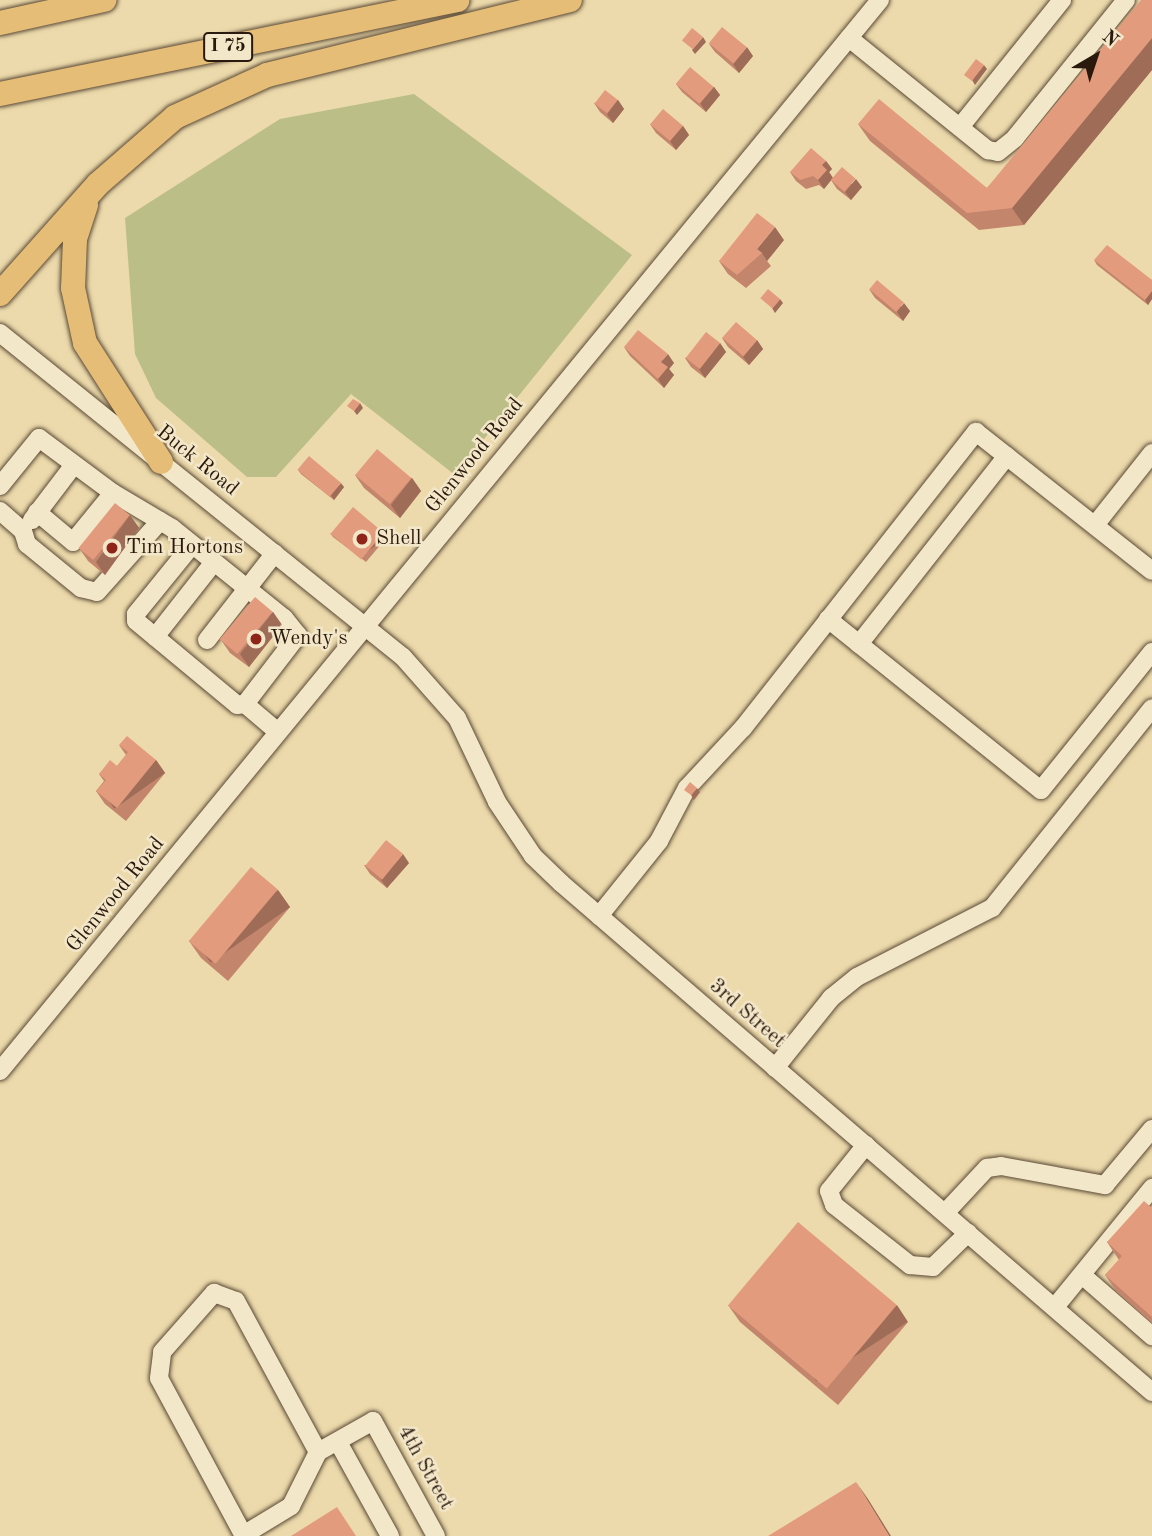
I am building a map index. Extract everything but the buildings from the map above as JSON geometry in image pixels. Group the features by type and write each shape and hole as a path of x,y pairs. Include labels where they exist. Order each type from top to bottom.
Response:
{"highway":[{"path":"0,23 104,0"},
{"name":"I 75","path":"0,94 457,0"},
{"path":"0,294 98,184 175,117 267,75 570,0"},
{"path":"98,184 81,213 75,239 73,288 85,343 161,462"}],"street":[{"name":"Glenwood Road","path":"0,1071 880,0"},
{"path":"960,127 1062,0"},
{"path":"849,38 988,150 1006,147 1126,0"},
{"name":"Buck Road","path":"0,333 365,626"},
{"path":"599,916 659,841 687,788 743,728 976,432 1152,571"},
{"path":"0,486 39,438 113,493 160,521 192,545 248,589 298,635 245,704 237,705 136,621 136,614 192,545"},
{"path":"1095,525 1152,453"},
{"path":"859,644 1007,456"},
{"path":"23,531 74,466"},
{"path":"37,512 73,542 113,493"},
{"path":"0,511 23,531 27,544 81,588 97,592 160,521"},
{"path":"207,640 275,553"},
{"path":"155,637 214,562"},
{"path":"828,619 1041,790 1152,652"},
{"name":"3rd Street","path":"365,626 444,699 520,839 599,916 1152,1392"},
{"path":"245,704 278,732"},
{"path":"775,1068 831,998 858,977 992,908 1152,708"},
{"path":"945,1213 988,1168 1001,1166 1105,1185 1152,1129"},
{"path":"866,1145 829,1191 834,1205 910,1265 933,1267 968,1233"},
{"path":"1055,1307 1152,1188"},
{"path":"1082,1275 1152,1336"},
{"path":"318,1452 236,1301 214,1293 162,1352 159,1378 245,1535 291,1506 318,1452 338,1441 390,1536"},
{"name":"4th Street","path":"338,1441 373,1421 436,1536"}],"green space":[{"path":"414,94 632,255 455,475 351,394 276,477 247,477 156,398 135,354 125,218 280,119"}],"place":[{"name":"Shell","path":"362,539"},
{"name":"Tim Hortons","path":"112,548"},
{"name":"Wendy's","path":"256,639"}]}
